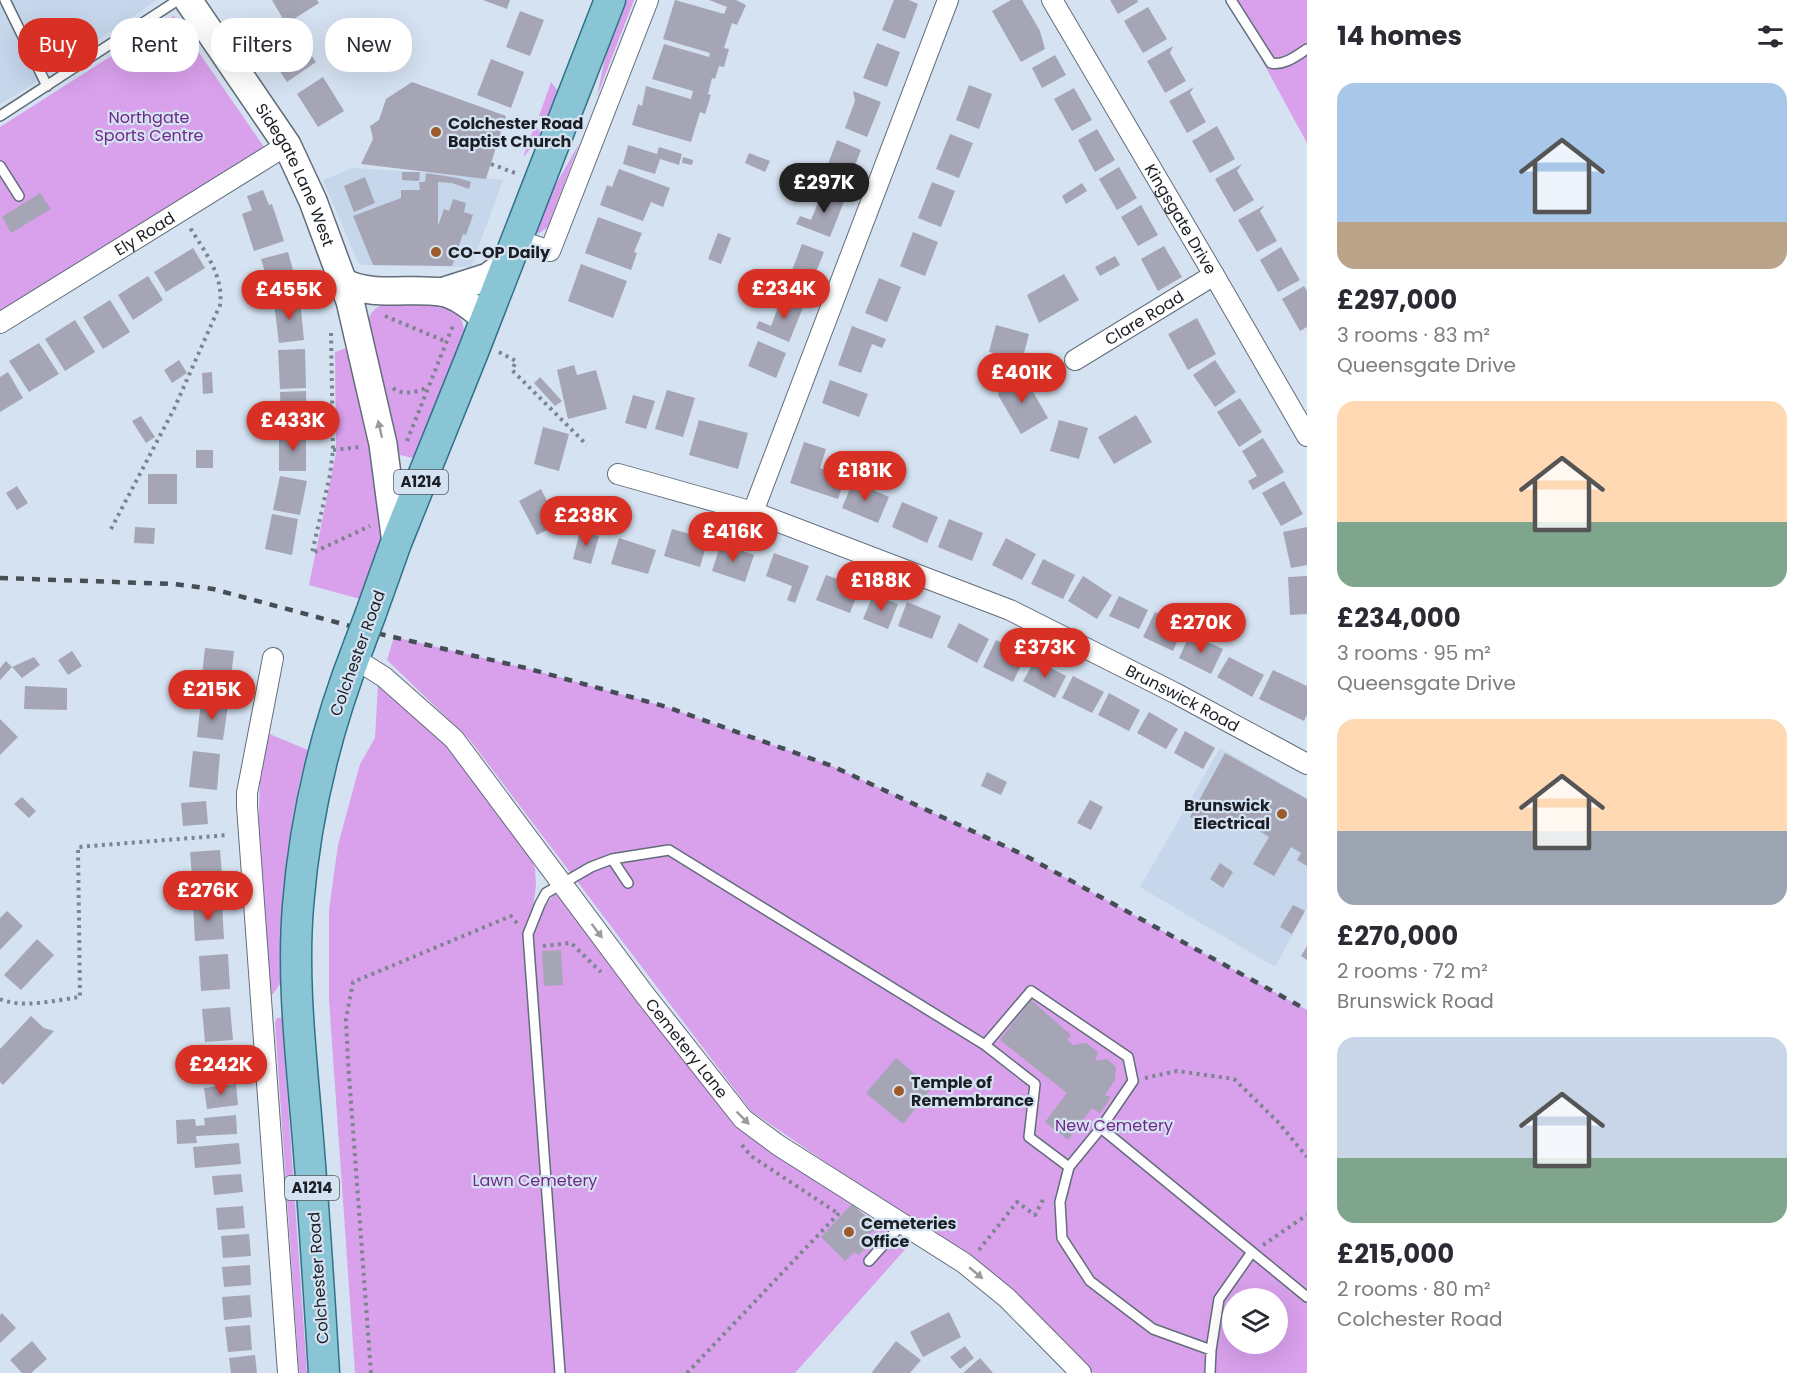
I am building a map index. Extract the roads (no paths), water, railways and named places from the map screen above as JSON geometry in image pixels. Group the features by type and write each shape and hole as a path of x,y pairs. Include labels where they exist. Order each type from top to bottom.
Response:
{"main road":[{"name":"Colchester Road","path":"324,1373 297,1003 298,908 310,815 338,703 396,543 610,0"}],"street":[{"name":"Sidegate Lane West","path":"188,0 287,145 313,201 350,301 383,444 396,543"},
{"path":"343,282 371,291 441,292 488,277 512,252 550,251 648,0"},
{"path":"753,512 948,0"},
{"name":"Kingsgate Drive","path":"1052,0 1215,275 1307,436"},
{"name":"Ely Road","path":"0,323 287,145"},
{"name":"Clare Road","path":"1075,360 1215,275"},
{"path":"441,292 458,298 486,319"},
{"name":"Brunswick Road","path":"618,474 753,512 1010,609 1307,764"},
{"name":"Cemetery Lane","path":"356,652 454,740 639,986 743,1119 778,1145 964,1263 998,1291 1081,1373"},
{"path":"273,658 247,806 288,1373"},
{"path":"262,1011 297,1003"}],"lane":[{"path":"5,0 47,86"},
{"path":"0,116 178,0"},
{"path":"1231,0 1271,63 1277,65 1285,62 1307,49"},
{"path":"0,166 19,196"},
{"path":"560,1373 528,934 546,893 591,867 612,859 669,850 984,1045 1035,1084 1029,1137 1065,1165"},
{"path":"612,859 628,883"},
{"path":"984,1045 1031,991 1128,1057 1133,1081 1101,1128 1065,1165 1060,1202 1062,1238 1090,1281 1154,1329 1211,1350"},
{"path":"1101,1128 1307,1297"},
{"path":"869,1261 902,1224"},
{"path":"1210,1373 1219,1299 1252,1252"}],"railway":[{"path":"0,578 174,584 213,589 376,633 526,668 667,707 832,766 1024,855 1307,1010"}],"place":[{"name":"Colchester Road Baptist Church","path":"436,132"},
{"name":"CO-OP Daily","path":"436,252"},
{"name":"Brunswick Electrical","path":"1282,814"},
{"name":"Temple of Remembrance","path":"899,1091"},
{"name":"Cemeteries Office","path":"849,1232"}],"park label":[{"name":"Northgate Sports Centre","path":"149,126"},
{"name":"New Cemetery","path":"1114,1125"},
{"name":"Lawn Cemetery","path":"535,1180"}]}
